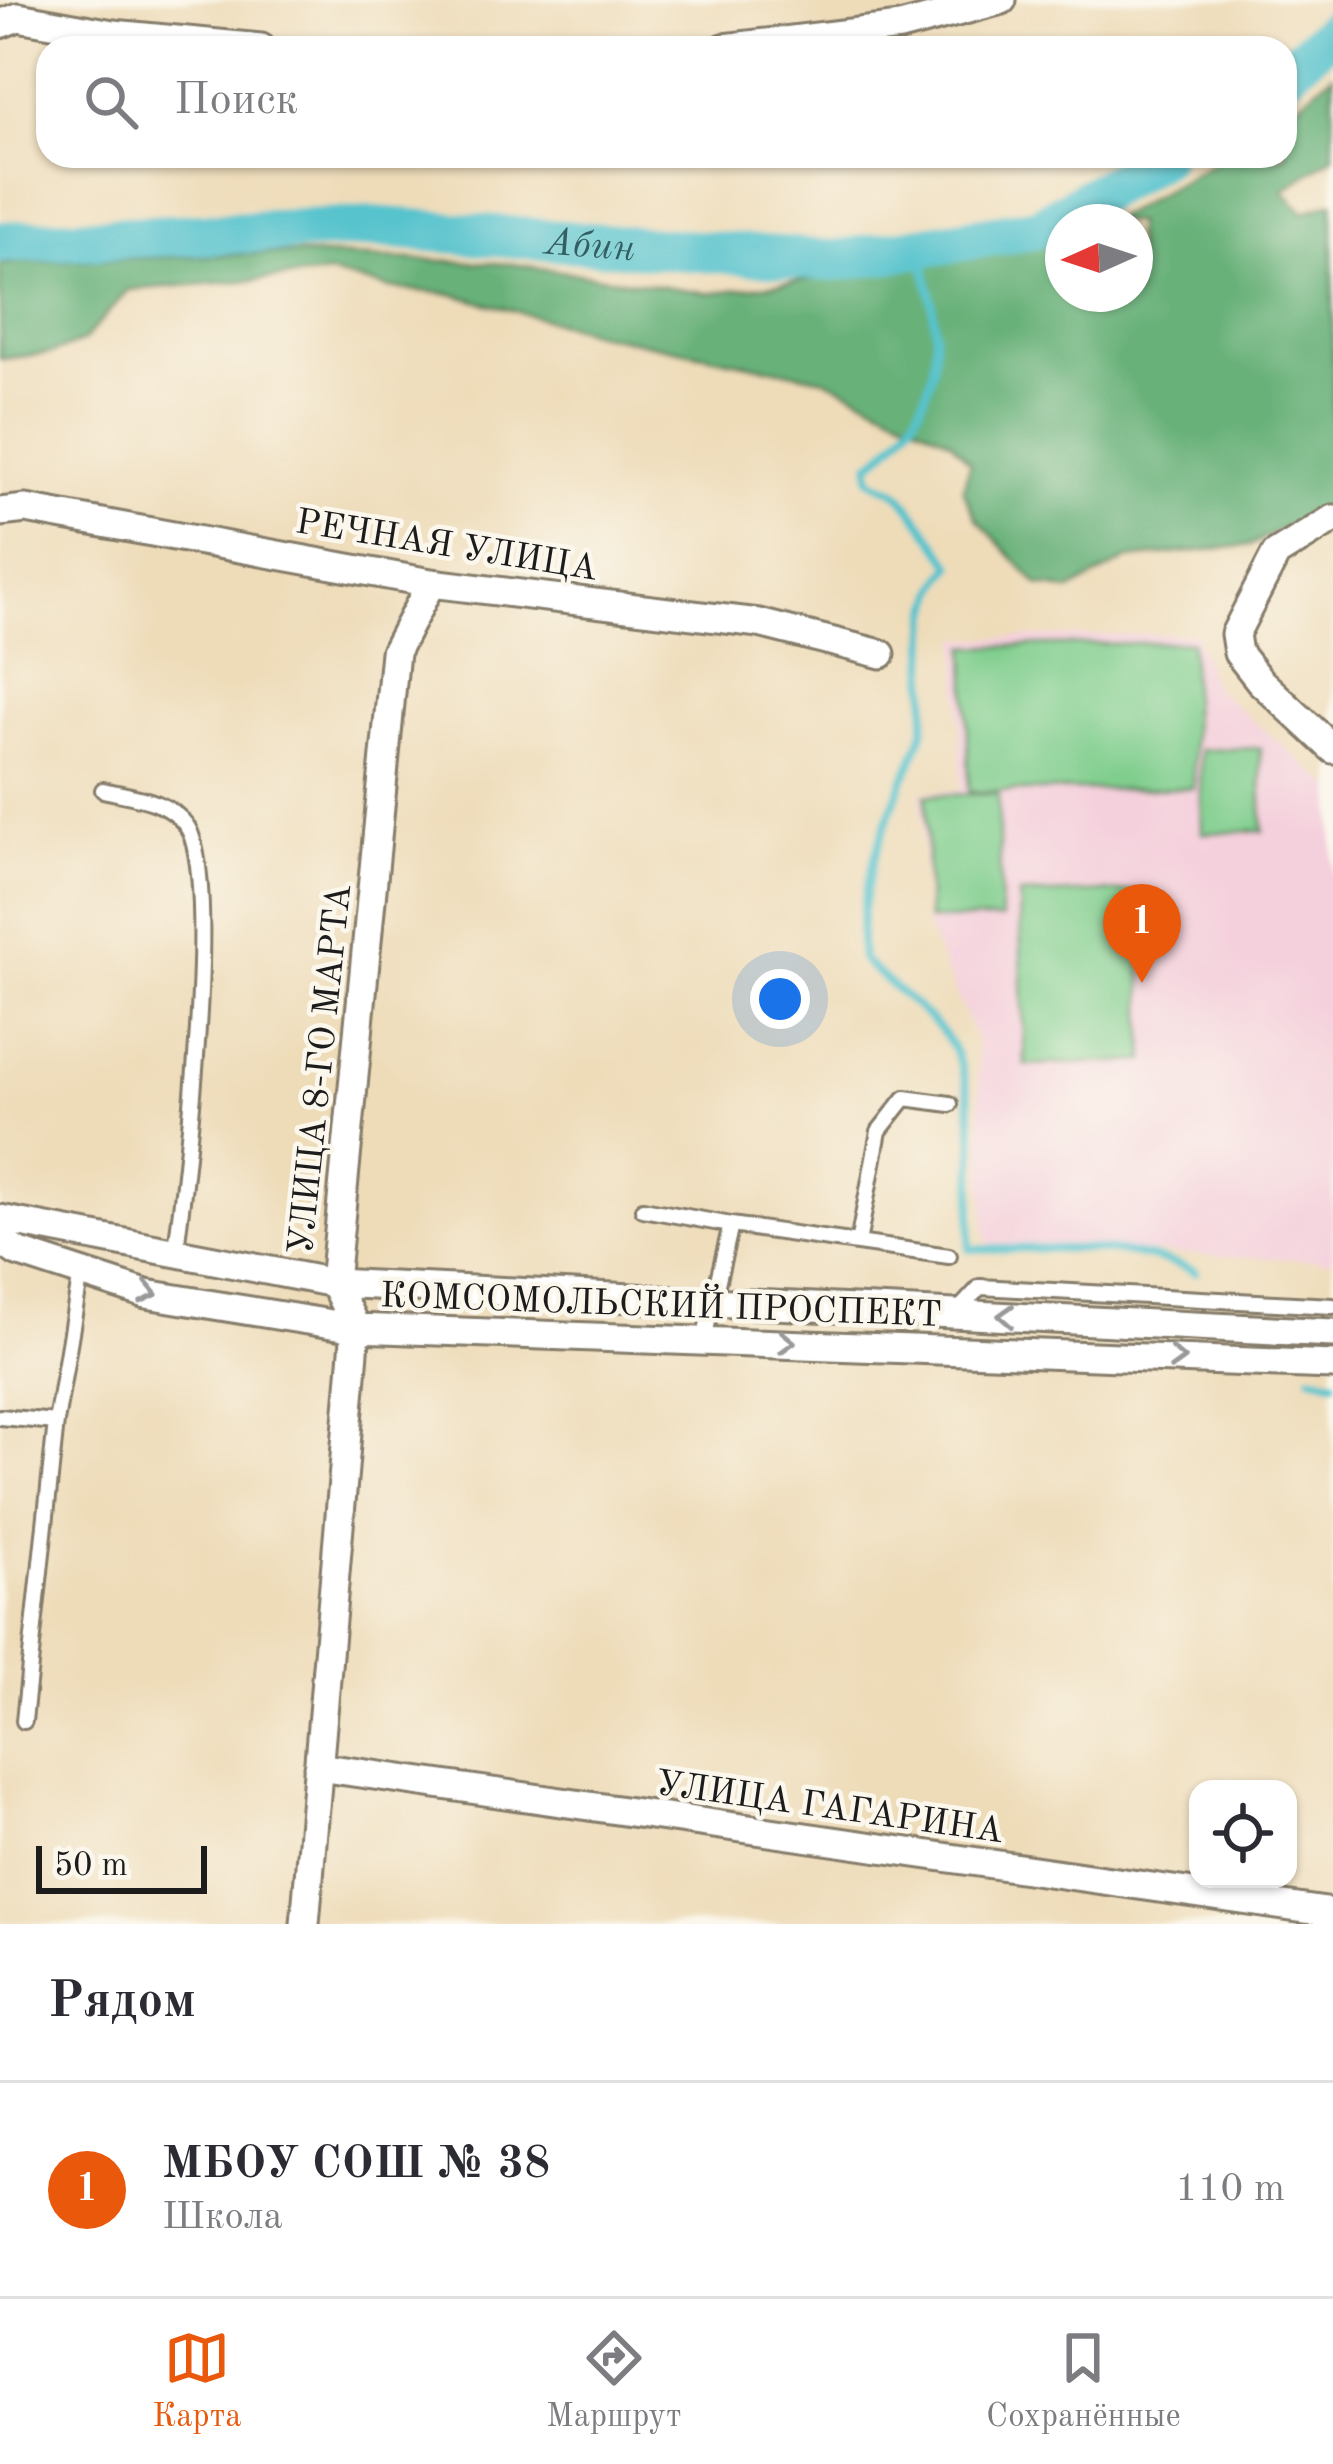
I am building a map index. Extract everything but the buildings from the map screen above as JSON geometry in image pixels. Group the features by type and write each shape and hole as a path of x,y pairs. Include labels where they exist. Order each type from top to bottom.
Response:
{"street":[{"path":"825,36 900,27 1002,0"},
{"path":"1,22 18,16 134,36"},
{"name":"РЕЧНАЯ УЛИЦА","path":"0,512 26,509 431,583 759,622 881,654"},
{"path":"1333,519 1276,554 1235,634 1238,653 1259,681 1333,749"},
{"name":"УЛИЦА 8-ГО МАРТА","path":"356,1328 334,1283 394,652 431,583"},
{"name":"КОМСОМОЛЬСКИЙ ПРОСПЕКТ","path":"0,1219 334,1283 1333,1333"},
{"name":"КОМСОМОЛЬСКИЙ ПРОСПЕКТ","path":"0,1240 17,1252 146,1294 356,1328 1333,1365"},
{"path":"304,1924 356,1328"},
{"name":"УЛИЦА ГАГАРИНА","path":"318,1767 1333,1913"}],"lane":[{"path":"103,790 162,804 187,826 197,853 200,929 187,1165 176,1256"},
{"path":"858,1243 879,1131 905,1098 950,1104"},
{"path":"643,1209 949,1256"},
{"path":"704,1339 731,1225"},
{"path":"24,1720 56,1422 81,1273"},
{"path":"956,1314 980,1287 1333,1306"},
{"path":"0,1417 56,1422"}],"shaded area":[{"path":"1194,633 1214,688 1333,788 1333,1261 986,1244 977,1042 926,925 921,792 961,790 958,639"}],"green space":[{"path":"1333,74 1333,156 1283,190 1303,212 1333,202 1333,502 1251,545 1128,559 1070,591 1038,585 976,518 963,490 970,462 950,440 825,379 600,334 451,294 389,288 330,274 128,290 83,341 52,353 0,359 0,264 24,262 280,253 512,264 710,293 977,257 1045,242 1045,312 1153,312 1153,204 1140,204 1203,168 1297,168 1297,105"},
{"path":"1191,642 1194,788 969,792 966,647"},
{"path":"1260,748 1263,831 1202,833 1200,750"},
{"path":"998,794 1001,919 928,920 926,795"},
{"path":"1139,891 1145,1061 1025,1065 1019,895"}],"waterway":[{"name":"Абин","path":"1297,62 1333,31"},
{"name":"Абин","path":"0,242 374,227 834,261 1038,228 1140,168"},
{"path":"919,247 933,309 933,366 914,418 870,464 870,479 898,493 952,566 940,583 929,622 922,736 870,872 862,916 862,959 937,1027 957,1057 971,1109 973,1138 969,1249 1114,1251 1196,1272"},
{"path":"1311,1376 1333,1381"}],"place":[{"name":"МБОУ СОШ № 38","path":"1142,983"}]}
